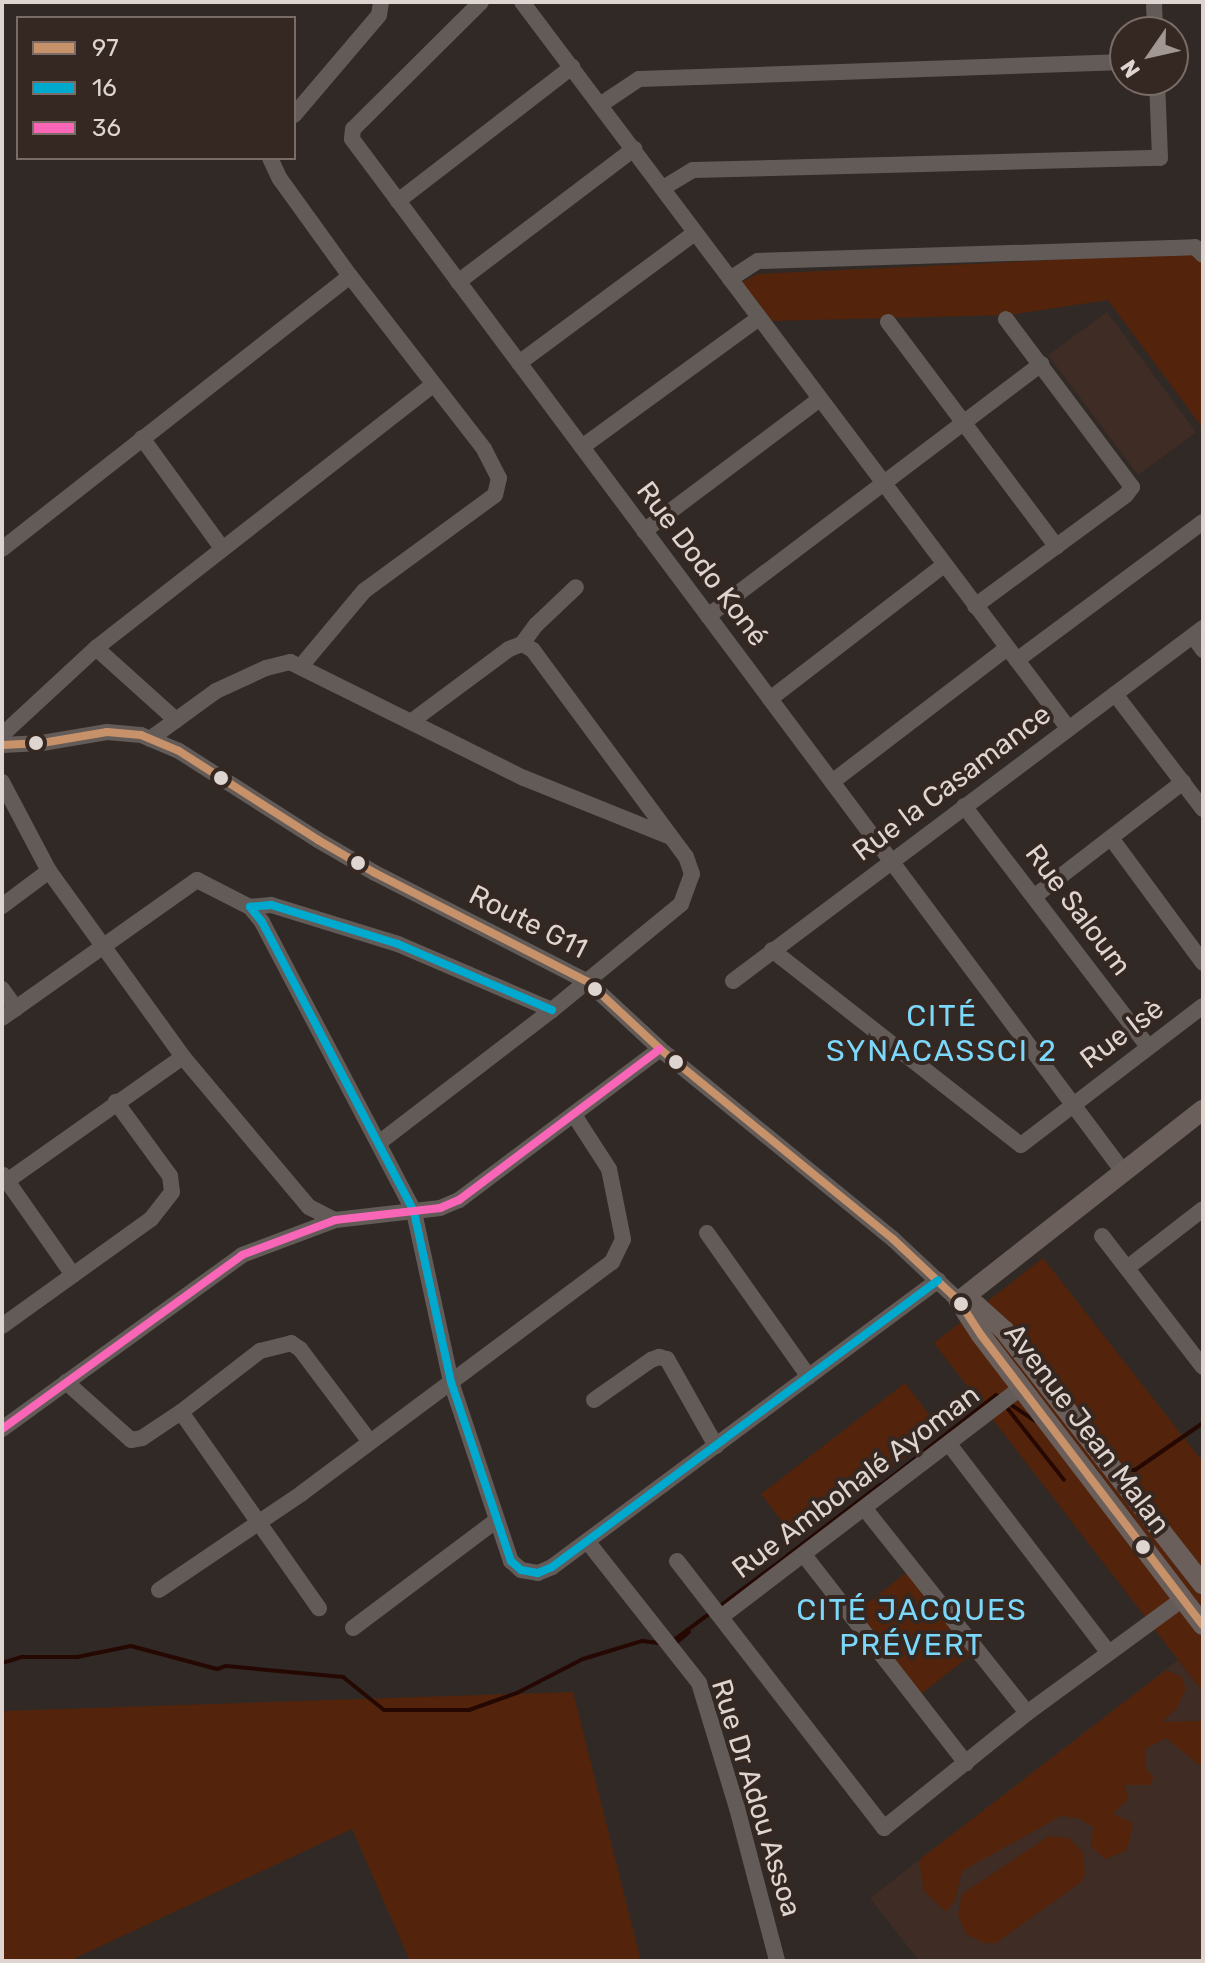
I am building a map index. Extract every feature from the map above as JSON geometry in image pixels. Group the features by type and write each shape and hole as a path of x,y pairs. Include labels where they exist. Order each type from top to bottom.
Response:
{"main road":[{"path":"959,1301 1203,1110"},
{"name":"Avenue Jean Malan","path":"959,1301 1021,1388 1203,1625"},
{"name":"Avenue Jean Malan","path":"959,1301 976,1305 1004,1330 1203,1585"}],"street":[{"path":"296,113 379,15 381,2"},
{"name":"Rue Dodo Koné","path":"481,2 353,129 352,139 1124,1173"},
{"path":"522,2 1068,728"},
{"path":"600,105 639,79 1109,63"},
{"path":"398,201 572,67"},
{"path":"663,188 693,170 1160,158 1158,96"},
{"path":"458,282 634,149"},
{"path":"271,160 280,179 350,276 484,449 499,478 495,495 381,575 301,666"},
{"path":"519,363 695,233"},
{"path":"730,279 758,261 1195,247 1203,255"},
{"path":"2,549 350,276"},
{"path":"582,447 759,318"},
{"path":"975,606 1126,495 1132,487 1006,319"},
{"path":"888,322 1057,547"},
{"path":"708,616 1041,364"},
{"path":"2,735 96,648 433,385"},
{"path":"644,531 820,399"},
{"path":"142,438 222,548"},
{"path":"832,782 1203,522"},
{"path":"770,699 944,565"},
{"path":"412,721 509,649 522,644 536,625 576,587"},
{"name":"Rue la Casamance","path":"733,981 1068,728 1200,638"},
{"path":"380,1142 588,982 681,904 690,888 692,874 686,857 533,650 522,644"},
{"path":"96,648 176,720"},
{"path":"150,739 216,691 266,668 290,662 524,778 669,837"},
{"path":"1115,694 1203,809"},
{"name":"Route G11","path":"2,745 107,732 150,739 179,751 364,866 588,982 660,1049 725,1099 959,1301"},
{"path":"2,782 49,871 183,1057 309,1207 335,1220"},
{"path":"1035,896 1183,782"},
{"name":"Rue Saloum","path":"964,806 1148,1047"},
{"path":"1111,838 1203,963"},
{"path":"2,906 49,871"},
{"path":"2,989 9,1013 197,880 250,907 262,922 414,1212 451,1382 511,1561 521,1570 538,1573 587,1541 938,1280"},
{"path":"250,907 271,905 398,944 552,1010"},
{"name":"Rue Isè","path":"772,950 1021,1145 1203,1006"},
{"path":"3,1425 242,1255 335,1220 440,1208 459,1200 660,1049"},
{"path":"73,1275 5,1178 183,1057"},
{"path":"2,1326 151,1219 172,1192 170,1176 116,1102"},
{"path":"159,1590 370,1442 612,1262 620,1251 623,1239 609,1169 574,1115"},
{"path":"1127,1268 1203,1209"},
{"path":"707,1233 809,1377"},
{"path":"1102,1236 1203,1367"},
{"path":"66,1382 131,1440 142,1438 181,1412 260,1351 291,1343 300,1349 370,1442"},
{"path":"594,1400 651,1360 659,1357 667,1359 716,1446"},
{"name":"Rue Ambohalé Ayoman","path":"721,1617 1021,1388"},
{"path":"181,1412 319,1608"},
{"path":"949,1444 1109,1653"},
{"path":"865,1509 1027,1713"},
{"path":"353,1628 497,1520"},
{"name":"Rue Dr Adou Assoa","path":"587,1541 699,1683 737,1808 777,1961"},
{"path":"804,1555 966,1763"},
{"path":"677,1561 884,1828 1027,1713 1183,1599"}],"shaded area":[{"path":"1203,253 1202,427 1108,300 1009,315 772,321 742,282 758,274"},
{"path":"1107,312 1196,432 1138,475 1048,355"},
{"path":"1043,1258 1203,1462 1203,1692 934,1343"},
{"path":"905,1383 941,1430 797,1541 761,1494"},
{"path":"907,1572 972,1654 920,1695 855,1613"},
{"path":"1178,1660 1203,1692 1203,1961 919,1961 870,1898"},
{"path":"1166,1670 1182,1677 1186,1689 1177,1708 1162,1722 1203,1721 1203,1768 1166,1738 1145,1749 1145,1767 1153,1777 1151,1785 1124,1785 1129,1798 1113,1814 1133,1823 1127,1850 1105,1859 1091,1847 1093,1827 1078,1818 1061,1816 962,1871 955,1900 946,1912 924,1891 919,1860"},
{"path":"573,1692 641,1961 410,1961 352,1829 69,1961 2,1961 2,1711"},
{"path":"1049,1836 1069,1838 1083,1853 1085,1873 1081,1882 996,1943 984,1943 966,1934 958,1915 962,1894"}],"waterway":[{"path":"880,1486 996,1395 1002,1399"},
{"path":"1010,1404 1035,1421"},
{"path":"1008,1409 1064,1480"},
{"path":"1121,1470 1135,1470 1203,1423"},
{"path":"788,1555 880,1485"},
{"path":"720,1606 790,1554"},
{"path":"671,1642 713,1611"},
{"path":"676,1643 689,1632"},
{"path":"2,1663 22,1657 77,1657 131,1646 217,1669 226,1666 343,1677 384,1710 469,1710 517,1693 583,1659 642,1641 659,1643"}],"transit line":[{"name":"97","path":"2,745 42,743 107,732 141,735 179,751 375,873 588,982 660,1049 893,1239 959,1301 981,1335 1203,1625"},
{"name":"16","path":"552,1010 398,944 271,905 250,907 262,922 414,1212 451,1382 511,1561 521,1570 538,1573 552,1567 938,1280"},
{"name":"36","path":"2,1429 242,1255 335,1220 440,1208 459,1200 660,1049"}],"district":[{"name":"CITÉ SYNACASSCI 2","path":"942,1033"},
{"name":"CITÉ JACQUES PRÉVERT","path":"912,1627"}]}
